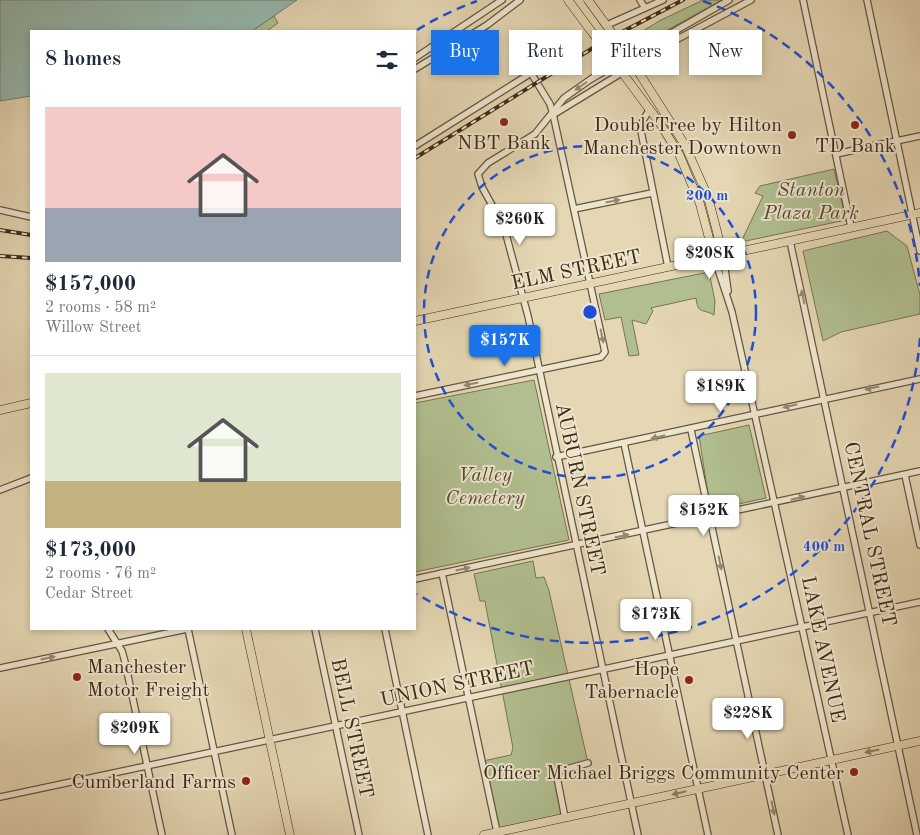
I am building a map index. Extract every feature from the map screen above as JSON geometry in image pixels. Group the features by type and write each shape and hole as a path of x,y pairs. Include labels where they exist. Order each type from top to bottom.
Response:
{"main road":[{"path":"568,0 592,32"},
{"path":"588,0 610,30"},
{"path":"624,75 668,135 686,169 700,204 714,257"},
{"path":"640,75 672,122 690,156 708,196 723,255"},
{"name":"ELM STREET","path":"416,321 916,214"},
{"path":"1,410 30,403"},
{"path":"246,630 290,835"},
{"path":"484,835 920,741"}],"street":[{"path":"416,57 502,0"},
{"path":"416,68 487,25 520,0"},
{"path":"640,0 645,8"},
{"path":"607,25 663,0"},
{"path":"675,30 729,0"},
{"path":"679,40 751,0"},
{"path":"803,0 851,227"},
{"path":"867,0 897,141 916,214 920,251"},
{"path":"416,145 531,72 550,104 553,114 604,355 416,396"},
{"path":"553,114 569,95 599,75"},
{"path":"553,114 617,75"},
{"path":"649,110 640,126 668,267"},
{"name":"AUBURN STREET","path":"553,114 532,136 488,163 478,174 482,187 504,227 522,297 638,835"},
{"path":"836,154 920,136"},
{"path":"574,209 652,193"},
{"path":"0,210 28,216"},
{"name":"CENTRAL STREET","path":"790,240 871,612 917,835"},
{"name":"LAKE AVENUE","path":"723,255 728,296 776,503 848,835"},
{"name":"LAKE AVENUE","path":"714,257 728,296"},
{"path":"556,457 691,430 825,398 920,379"},
{"path":"691,430 778,835"},
{"path":"624,443 708,835"},
{"path":"416,580 920,471"},
{"path":"905,475 920,545"},
{"path":"0,490 30,478"},
{"path":"442,574 497,832"},
{"name":"UNION STREET","path":"0,797 920,602"},
{"path":"109,630 122,651 125,662 162,834 154,835"},
{"path":"0,668 183,630"},
{"path":"188,630 232,835"},
{"name":"BELL STREET","path":"315,630 359,835"},
{"path":"385,630 428,835"},
{"path":"565,818 556,772 588,764"}],"green space":[{"path":"703,0 722,0 668,30 645,30"},
{"path":"274,16 278,23 268,30 253,30"},
{"name":"Stanton Plaza Park","path":"834,169 846,220 741,242 763,196 755,193 760,186"},
{"path":"887,231 907,246 920,295 920,314 841,332 823,341 803,251"},
{"path":"709,272 715,301 714,315 699,309 696,298 651,308 653,311 646,324 632,320 639,355 629,356 621,317 605,320 599,294"},
{"name":"Valley Cemetery","path":"534,380 569,540 416,572 416,403"},
{"path":"749,425 766,498 716,509 710,502 708,494 699,436"},
{"path":"533,561 536,578 544,577 549,591 588,763 559,770 565,818 497,832 483,761 511,755 513,748 485,601 480,601 474,574"}],"water":[{"path":"0,0 297,0 253,30 30,30 30,96 0,101"}],"railway":[{"path":"416,157 601,43 683,0"},
{"path":"0,230 30,235"},
{"path":"0,256 30,258"}],"place":[{"name":"NBT Bank","path":"504,122"},
{"name":"TD Bank","path":"855,125"},
{"name":"DoubleTree by Hilton Manchester Downtown","path":"792,135"},
{"name":"Manchester Motor Freight","path":"77,677"},
{"name":"Hope Tabernacle","path":"689,680"},
{"name":"Officer Michael Briggs Community Center","path":"854,772"},
{"name":"Cumberland Farms","path":"246,781"}]}
